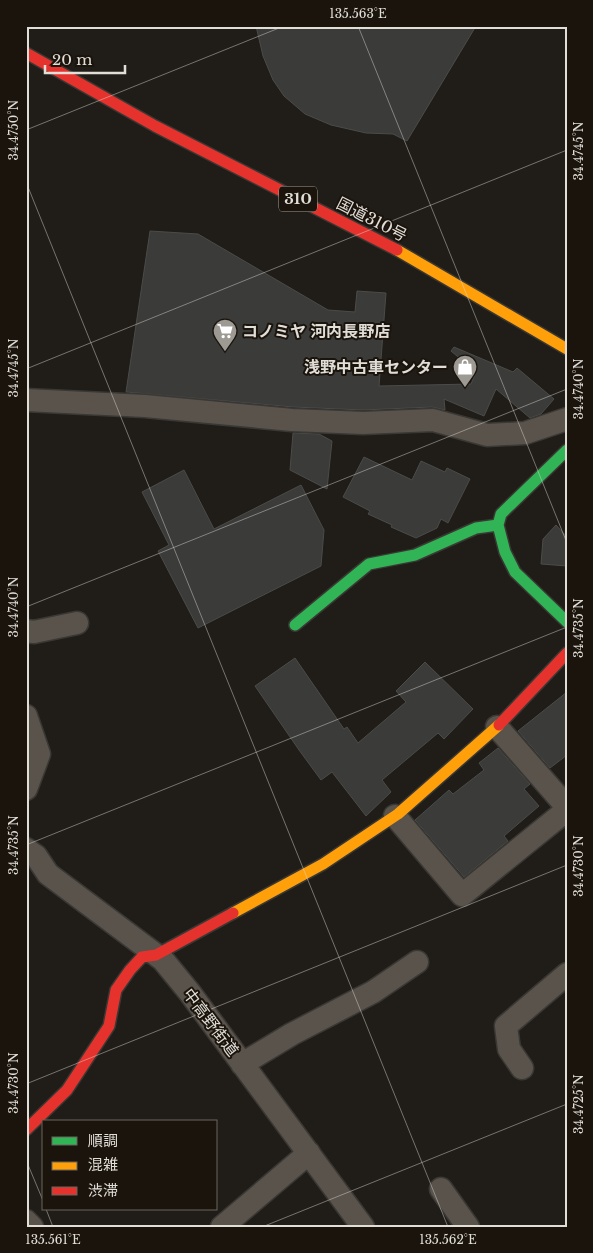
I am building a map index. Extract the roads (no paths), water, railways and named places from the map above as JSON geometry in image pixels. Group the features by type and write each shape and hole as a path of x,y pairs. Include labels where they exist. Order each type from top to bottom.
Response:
{"main road":[{"name":"国道310号","path":"26,53 155,126 394,248 567,349"},
{"path":"567,450 501,514 498,525 505,552 515,572 567,622"},
{"path":"295,625 369,564 415,555 476,528 498,525"},
{"path":"26,1130 67,1090 109,1026 116,990 142,957 156,955 322,864 395,816 497,727 567,653"}],"street":[{"path":"26,400 145,406 310,421 363,423 433,420 487,434 525,433 567,419"},
{"path":"26,631 34,632 77,623"},
{"path":"26,716 39,754 26,789"},
{"path":"395,816 462,895 567,808 497,727"},
{"name":"中高野街道","path":"26,850 36,856 48,874 163,960 190,993 363,1227"},
{"path":"242,1064 292,1034 374,992 417,962"},
{"path":"522,1068 509,1049 506,1026 567,974"},
{"path":"222,1227 309,1153"},
{"path":"441,1189 468,1227"},
{"path":"26,1221 32,1227"}],"place":[{"name":"コノミヤ 河内長野店","path":"225,352"},
{"name":"浅野中古車センター","path":"465,388"}]}
